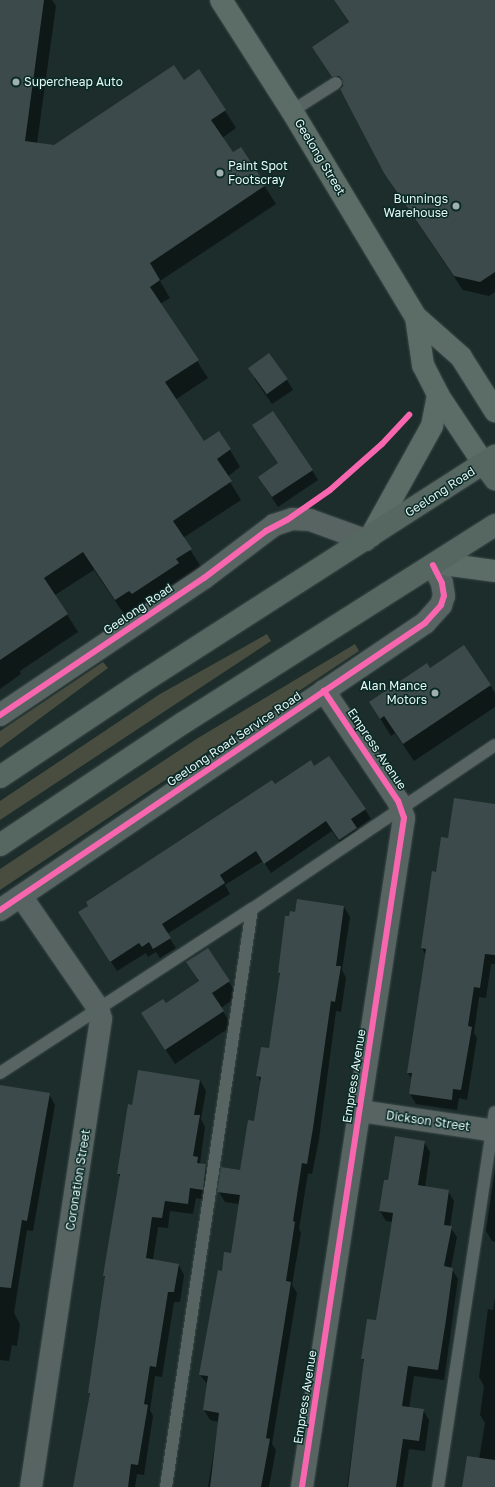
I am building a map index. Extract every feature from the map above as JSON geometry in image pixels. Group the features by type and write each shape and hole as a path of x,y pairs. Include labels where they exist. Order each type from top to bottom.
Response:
{"highway":[{"name":"Geelong Road","path":"0,777 141,683 368,538 491,466"},
{"path":"0,845 183,723 495,525"}],"main road":[{"name":"Geelong Street","path":"221,0 292,111 416,318 461,357 495,411"},
{"name":"Geelong Street","path":"416,318 422,365 438,395 491,466"},
{"path":"368,538 432,426 438,395"},
{"path":"434,564 495,571"}],"street":[{"name":"Geelong Road","path":"0,715 204,578 274,525 292,519 310,520 368,538"},
{"name":"Geelong Road Service Road","path":"0,910 425,623 436,611 443,600 444,590 434,564"},
{"name":"Empress Avenue","path":"302,1487 404,823 402,808 324,691"},
{"name":"Coronation Street","path":"20,896 98,1008 101,1029 31,1487"},
{"name":"Dickson Street","path":"360,1111 494,1124"}],"lane":[{"path":"292,111 336,82"},
{"path":"0,1073 252,909 495,745"},
{"path":"166,1487 252,909"},
{"path":"438,1487 494,1124"}],"green space":[{"path":"267,634 271,641 0,820 0,801 160,694"},
{"path":"355,644 359,651 0,890 0,869 198,738"},
{"path":"103,662 108,668 0,748 0,731"}],"building":[{"path":"0,0 44,0 25,141 54,145 174,65 184,80 199,69 226,110 211,120 233,152 241,147 266,185 150,263 160,280 150,287 199,360 165,382 204,441 219,431 231,449 217,459 232,481 173,521 192,549 176,559 179,563 132,594 129,591 115,600 83,552 44,578 68,614 0,660"},
{"name":"Bunnings Warehouse","path":"334,0 495,0 495,272 480,282 454,276 384,173 340,89 343,86 342,79 339,76 332,77 312,47 349,22"},
{"path":"269,353 288,379 267,394 248,368"},
{"path":"273,411 313,470 272,497 258,477 278,463 252,425"},
{"name":"Alan Mance Motors","path":"464,645 491,685 403,744 384,716 380,719 369,702 427,663 430,668"},
{"path":"329,756 366,809 351,819 357,828 339,840 326,821 264,864 256,851 220,875 225,883 162,924 171,938 153,949 149,942 142,947 139,943 110,962 78,912 88,906 86,902 272,780 275,784 311,760 314,766"},
{"path":"454,798 495,804 495,955 485,954 480,988 474,987 468,1026 472,1027 461,1090 453,1089 452,1100 409,1094 412,1073 407,1073 426,949 421,948 432,871 436,872 441,837 448,838"},
{"path":"297,899 344,906 336,966 341,966 335,1002 331,1001 307,1164 302,1163 293,1221 295,1222 286,1281 291,1282 266,1438 270,1439 261,1487 210,1487 219,1413 203,1410 208,1376 199,1375 218,1270 222,1271 224,1252 231,1253 240,1195 217,1192 221,1167 240,1170 248,1120 254,1121 261,1077 256,1076 261,1047 269,1048 280,973 278,973 285,916 289,916 290,911 295,912"},
{"path":"208,948 230,981 212,993 224,1011 165,1050 141,1013 163,999 166,1003 199,981 186,962"},
{"path":"138,1070 200,1080 194,1115 200,1115 193,1156 198,1157 197,1163 206,1164 203,1190 190,1188 188,1204 165,1201 162,1218 152,1217 146,1258 179,1264 174,1292 168,1292 156,1367 150,1366 144,1404 148,1405 138,1465 131,1464 128,1487 73,1487 90,1393 88,1393 105,1276 103,1276 120,1174 117,1174 128,1104 132,1105"},
{"path":"0,1085 50,1093 27,1221 22,1220 11,1288 0,1287"},
{"path":"395,1136 425,1141 418,1185 449,1190 444,1225 452,1226 444,1266 453,1268 438,1370 408,1366 402,1406 424,1409 419,1441 403,1439 396,1487 348,1487 364,1359 361,1359 367,1319 376,1320 393,1213 379,1211 384,1180 388,1180"},
{"path":"467,1456 495,1460 495,1487 462,1487"}],"cycle path":[{"path":"0,715 204,578 266,531 287,520 330,490 382,444 409,415"},
{"path":"0,910 425,623 441,605 444,596 442,583 433,565"},
{"path":"302,1487 404,818 398,801 324,691"}],"place":[{"name":"Supercheap Auto","path":"16,82"},
{"name":"Paint Spot Footscray","path":"220,173"},
{"name":"Bunnings Warehouse","path":"456,206"},
{"name":"Alan Mance Motors","path":"435,693"}]}
